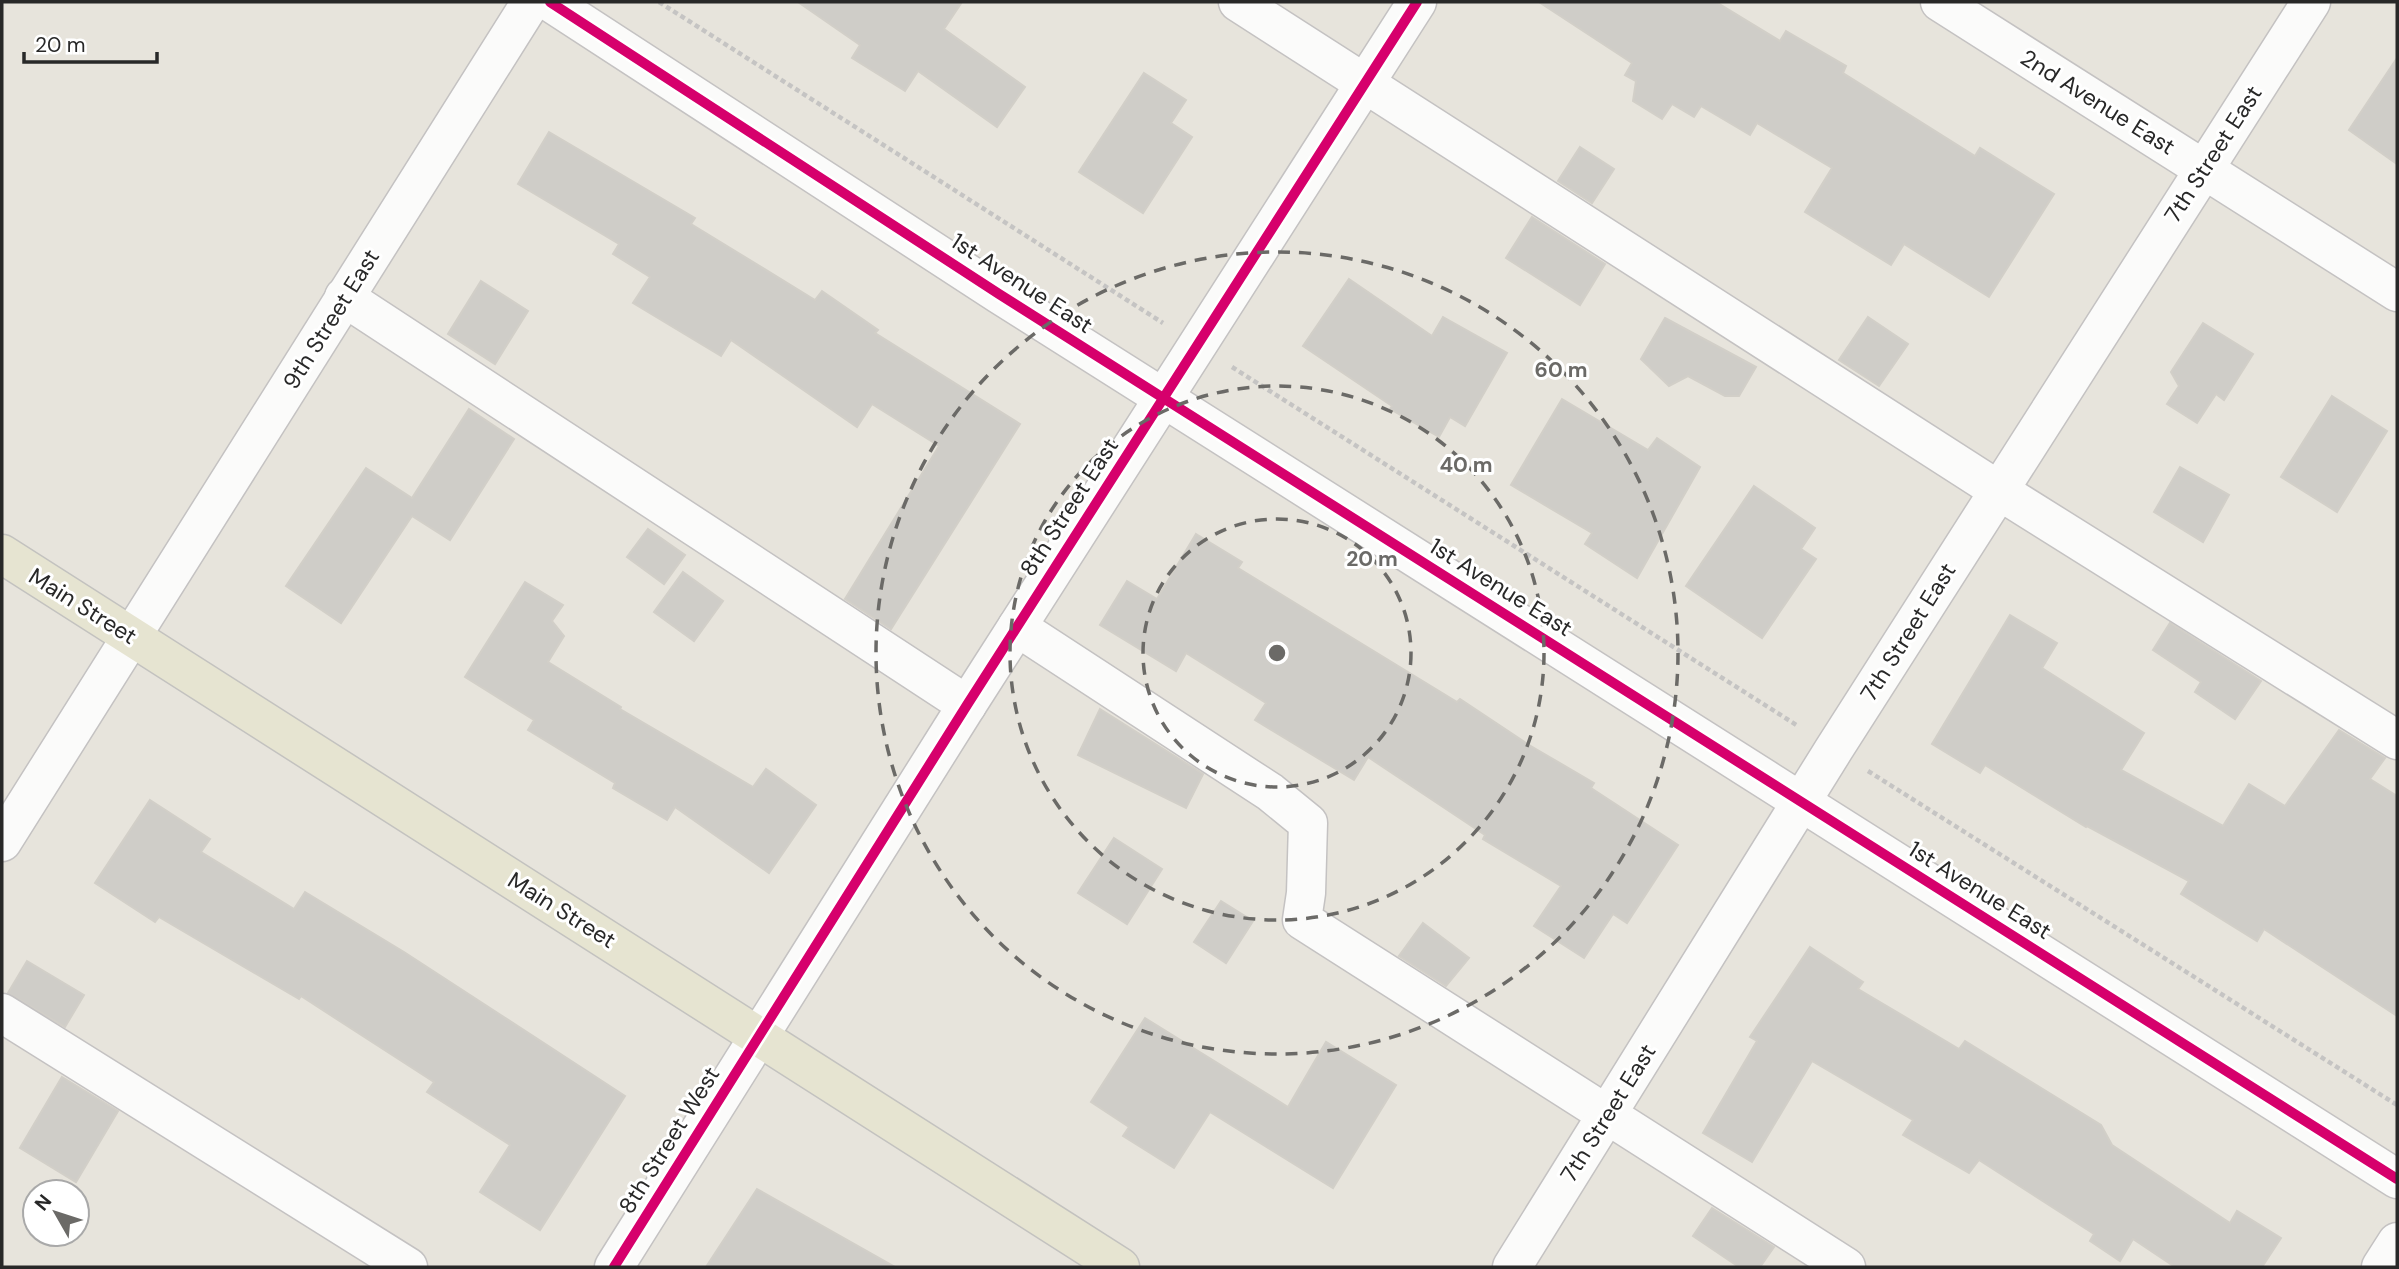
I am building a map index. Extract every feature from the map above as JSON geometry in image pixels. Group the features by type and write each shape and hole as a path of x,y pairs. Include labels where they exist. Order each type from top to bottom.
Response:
{"main road":[{"name":"Main Street","path":"2,554 1120,1267"}],"street":[{"name":"9th Street East","path":"2,842 531,2"},
{"name":"1st Avenue East","path":"550,2 999,294 2397,1179"},
{"path":"1238,2 1998,490 2397,740"},
{"name":"8th Street East","path":"760,1036 967,705 1417,2"},
{"name":"2nd Avenue East","path":"1940,2 2397,292"},
{"name":"7th Street East","path":"1512,1267 1998,490 2311,2"},
{"path":"344,297 967,705"},
{"path":"1017,627 1270,792 1308,823 1302,920 1846,1267"},
{"path":"2,1013 408,1267"},
{"name":"8th Street West","path":"614,1267 760,1036"},
{"path":"2381,1267 2397,1242"}],"path":[{"path":"659,2 1172,329"},
{"path":"1230,365 1805,730"},
{"path":"1860,766 2397,1105"}],"building":[{"path":"798,2 962,2 944,29 1025,87 997,127 918,71 905,91 852,58 860,45"},
{"path":"1539,2 1716,2 1780,41 1786,31 1846,66 1843,73 1975,156 1980,148 2054,194 1989,297 1904,244 1891,265 1805,212 1832,168 1757,123 1750,135 1701,106 1694,117 1672,104 1662,119 1633,101 1636,81 1625,75 1632,63"},
{"path":"2397,58 2397,164 2349,130"},
{"path":"1144,73 1186,100 1171,123 1192,137 1143,213 1079,172"},
{"path":"549,132 695,218 691,224 815,300 822,291 878,330 875,333 1020,424 891,629 845,599 939,446 872,404 857,427 731,340 721,356 633,303 650,277 613,254 619,244 518,184"},
{"path":"1580,147 1614,169 1592,203 1558,181"},
{"path":"1532,217 1605,264 1580,305 1506,258"},
{"path":"1349,279 1432,336 1443,317 1507,353 1465,426 1450,417 1439,437 1390,409 1392,406 1303,346"},
{"path":"481,281 528,311 495,364 448,334"},
{"path":"1868,317 1908,344 1879,386 1839,360"},
{"path":"1665,318 1756,367 1739,396 1725,396 1688,376 1669,386 1641,359"},
{"path":"2203,323 2253,354 2224,400 2216,394 2197,423 2167,404 2179,386 2171,372"},
{"path":"2332,396 2387,431 2337,512 2281,477"},
{"path":"1562,399 1648,450 1657,438 1700,467 1637,578 1585,544 1592,533 1511,485"},
{"path":"469,409 514,439 450,540 412,516 341,623 286,586 366,468 412,498"},
{"path":"2180,467 2229,495 2203,542 2154,512"},
{"path":"1754,486 1815,528 1801,549 1816,559 1762,638 1686,586"},
{"path":"648,529 685,555 664,584 627,557"},
{"path":"1196,534 1242,562 1238,568 1457,702 1460,699 1529,745 1594,783 1591,788 1678,845 1627,923 1613,914 1584,958 1534,926 1561,886 1483,839 1485,835 1368,757 1354,780 1255,720 1266,703 1186,653 1176,671 1100,625 1127,581 1157,599"},
{"path":"683,572 723,601 694,641 654,612"},
{"path":"525,582 563,605 552,621 564,636 548,662 621,707 620,709 753,787 766,769 816,805 769,873 675,807 667,820 613,788 615,783 528,730 534,720 465,677"},
{"path":"2010,615 2057,643 2042,668 2144,733 2121,770 2223,826 2249,784 2285,806 2339,730 2385,758 2370,779 2397,796 2397,1016 2264,929 2257,941 2181,894 2189,881 2086,827 1985,765 1980,773 1932,744"},
{"path":"2170,623 2261,681 2235,719 2195,692 2201,682 2153,650"},
{"path":"1100,709 1203,774 1186,808 1078,755"},
{"path":"150,800 210,839 201,852 294,909 305,892 404,952 625,1096 540,1230 480,1192 510,1145 427,1092 434,1082 301,996 299,999 159,917 155,922 95,883"},
{"path":"1114,838 1162,869 1127,924 1078,893"},
{"path":"1221,901 1253,921 1226,963 1194,942"},
{"path":"1423,923 1469,958 1446,986 1399,956"},
{"path":"1810,947 1863,982 1858,989 1959,1049 1965,1041 2101,1125 2112,1145 2230,1223 2237,1211 2281,1238 2262,1267 2175,1267 2133,1239 2120,1261 2090,1241 2094,1234 1979,1160 1969,1173 1903,1135 1913,1120 1812,1061 1752,1162 1703,1133 1757,1041 1750,1037"},
{"path":"27,961 84,995 65,1027 8,993"},
{"path":"1145,1018 1288,1107 1326,1042 1396,1085 1333,1188 1210,1112 1174,1168 1123,1136 1129,1127 1091,1102"},
{"path":"62,1077 118,1111 78,1178 69,1178 20,1148"},
{"path":"757,1189 895,1267 706,1267"},
{"path":"1712,1208 1774,1247 1760,1267 1739,1267 1693,1236"}],"cycle path":[{"path":"550,2 999,294 2397,1179"},
{"path":"614,1267 967,705 1417,2"}]}
